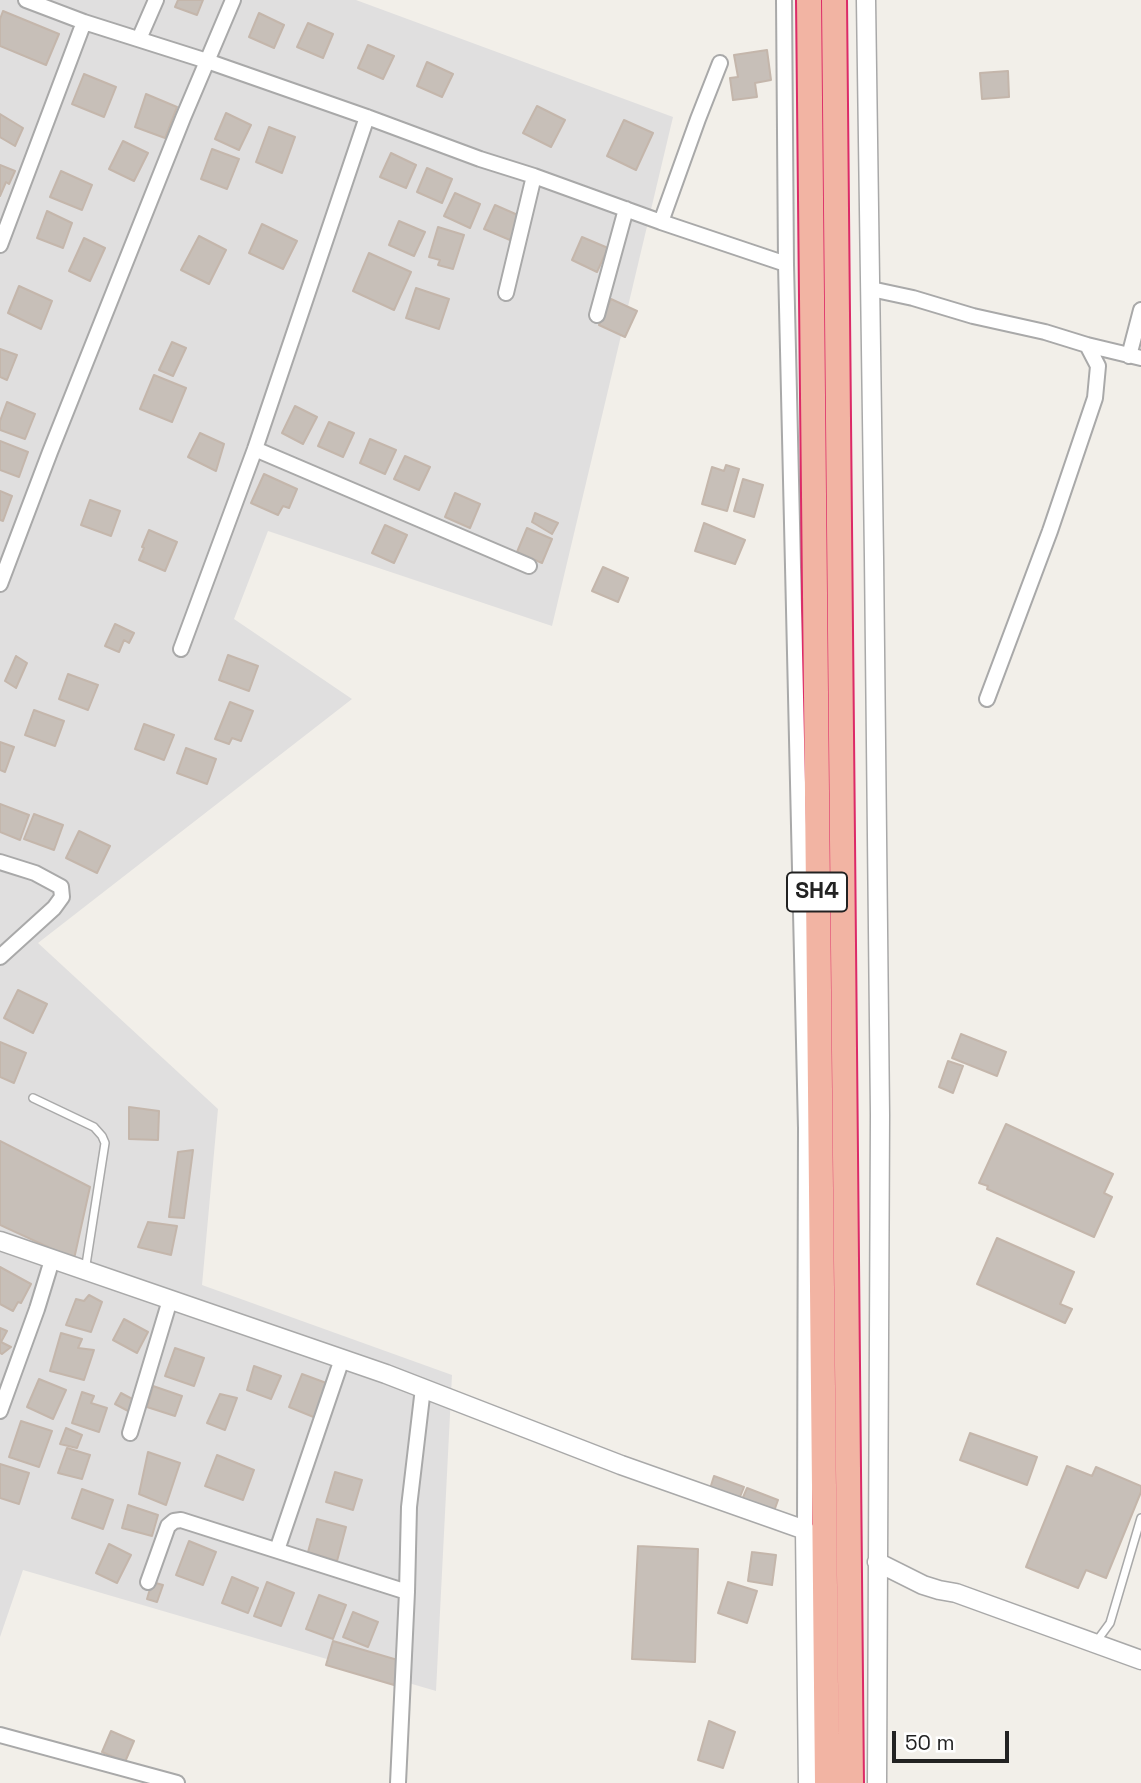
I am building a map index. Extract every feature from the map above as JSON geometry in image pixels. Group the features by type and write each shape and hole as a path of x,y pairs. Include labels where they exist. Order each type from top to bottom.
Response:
{"highway":[{"name":"SH4","path":"808,0 827,1783"},
{"name":"SH4","path":"834,0 851,1783"}],"street":[{"path":"26,0 786,264"},
{"path":"139,39 156,0"},
{"path":"0,584 206,61 233,0"},
{"path":"784,0 786,264 806,1128 805,1530 808,1783"},
{"path":"866,0 880,1115 877,1783"},
{"path":"0,245 84,22"},
{"path":"661,222 719,63"},
{"path":"181,649 256,449 367,117"},
{"path":"506,293 534,176"},
{"path":"597,316 626,209"},
{"path":"871,289 1135,357 1132,340 1141,310"},
{"path":"987,699 1050,531 1095,398 1098,366 1087,345"},
{"path":"256,449 529,566"},
{"path":"0,862 35,873 61,887 62,897 54,908 0,957"},
{"path":"0,1241 423,1388 621,1465 805,1530"},
{"path":"0,1411 52,1260"},
{"path":"130,1433 170,1300"},
{"path":"277,1550 342,1359"},
{"path":"398,1783 409,1507 423,1388"},
{"path":"148,1582 168,1526 181,1520 407,1592"},
{"path":"877,1562 923,1585 956,1593 1141,1660"},
{"path":"0,1735 177,1783"}],"lane":[{"path":"33,1097 94,1127 105,1143 85,1271"},
{"path":"1095,1643 1110,1623 1141,1518"}],"shaded area":[{"path":"0,0 356,0 673,117 552,626 268,531 234,619 352,699 38,943 218,1109 202,1285 452,1375 436,1691 23,1570 0,1637"}],"building":[{"path":"178,0 203,0 197,15 175,7"},
{"path":"3,11 59,34 46,65 0,46 0,19"},
{"path":"259,13 284,25 274,48 249,37"},
{"path":"308,23 333,34 323,58 297,47"},
{"path":"368,45 394,56 383,79 358,68"},
{"path":"767,50 771,80 755,83 757,97 733,100 730,78 738,77 734,55"},
{"path":"427,62 453,74 442,97 417,86"},
{"path":"1008,71 1009,97 982,99 980,73"},
{"path":"84,74 116,87 104,117 72,104"},
{"path":"146,94 177,107 165,138 135,127"},
{"path":"537,106 565,120 551,147 523,133"},
{"path":"226,113 251,125 239,150 215,139"},
{"path":"0,114 23,128 15,146 0,137"},
{"path":"624,120 653,133 636,170 607,156"},
{"path":"269,127 295,137 282,173 256,162"},
{"path":"123,141 148,153 134,181 109,169"},
{"path":"212,149 239,159 227,189 201,179"},
{"path":"391,153 416,165 406,188 380,177"},
{"path":"0,165 15,171 0,196"},
{"path":"427,168 452,179 442,203 417,192"},
{"path":"61,171 92,185 82,210 50,197"},
{"path":"455,193 480,204 470,228 444,216"},
{"path":"495,205 520,216 510,240 484,229"},
{"path":"47,211 72,223 63,248 37,238"},
{"path":"399,221 425,232 414,256 389,245"},
{"path":"262,224 297,241 283,269 249,253"},
{"path":"438,227 464,235 453,269 438,265 440,260 429,257"},
{"path":"199,236 226,250 209,284 181,270"},
{"path":"582,237 608,248 597,272 572,260"},
{"path":"84,238 105,248 90,281 69,271"},
{"path":"369,253 411,272 394,310 353,291"},
{"path":"19,286 52,301 41,329 8,313"},
{"path":"416,288 449,299 439,329 406,318"},
{"path":"611,299 637,311 625,337 599,325"},
{"path":"172,342 186,348 173,376 159,370"},
{"path":"0,349 17,355 7,380 0,377"},
{"path":"154,375 186,388 172,422 140,409"},
{"path":"7,402 35,414 25,439 0,430 0,421"},
{"path":"295,406 317,417 303,444 282,433"},
{"path":"329,422 354,433 343,457 318,446"},
{"path":"200,433 224,444 216,471 188,457"},
{"path":"370,439 396,450 385,474 360,463"},
{"path":"0,441 28,452 19,477 0,470"},
{"path":"405,456 430,467 419,490 394,479"},
{"path":"726,465 739,469 727,511 702,504 712,467 724,471"},
{"path":"264,474 297,489 289,508 283,506 278,515 251,503"},
{"path":"743,479 763,485 754,517 734,511"},
{"path":"0,491 12,496 3,521 0,520"},
{"path":"455,493 480,504 470,528 445,517"},
{"path":"90,500 120,511 111,536 81,525"},
{"path":"535,513 558,523 552,534 532,522"},
{"path":"704,523 745,540 735,564 695,551"},
{"path":"385,525 407,535 394,563 372,553"},
{"path":"527,528 552,539 542,563 517,552"},
{"path":"149,530 177,542 165,571 139,560"},
{"path":"603,567 628,578 618,602 592,591"},
{"path":"115,624 134,633 129,643 124,640 119,652 105,646"},
{"path":"228,655 258,666 249,691 219,680"},
{"path":"16,656 27,663 16,688 5,681"},
{"path":"68,674 98,685 88,710 59,699"},
{"path":"230,702 253,711 241,741 232,738 229,744 215,739"},
{"path":"34,710 64,721 55,746 25,735"},
{"path":"144,724 174,735 164,760 135,749"},
{"path":"0,742 14,747 5,772 0,770"},
{"path":"186,748 216,759 207,784 177,773"},
{"path":"0,804 29,815 20,840 0,832"},
{"path":"34,814 63,825 54,850 24,839"},
{"path":"79,831 110,846 97,873 66,858"},
{"path":"18,990 47,1004 33,1033 4,1018"},
{"path":"961,1034 1006,1052 997,1076 952,1058"},
{"path":"0,1042 26,1053 14,1083 0,1077"},
{"path":"948,1061 963,1066 953,1093 939,1087"},
{"path":"129,1107 159,1111 158,1140 129,1139"},
{"path":"1006,1124 1113,1174 1104,1193 1112,1197 1094,1237 979,1183"},
{"path":"0,1141 90,1187 74,1259 0,1225"},
{"path":"193,1150 184,1218 169,1217 178,1152"},
{"path":"148,1222 177,1226 171,1255 138,1247"},
{"path":"997,1238 1074,1272 1060,1304 1072,1309 1065,1323 977,1284"},
{"path":"0,1267 31,1284 21,1303 18,1302 13,1311 0,1304"},
{"path":"89,1295 102,1302 91,1332 66,1325 76,1299 84,1301"},
{"path":"124,1319 148,1332 137,1353 113,1340"},
{"path":"0,1328 7,1331 1,1342 11,1347 2,1354 0,1353"},
{"path":"61,1333 82,1339 78,1348 94,1350 84,1380 50,1371"},
{"path":"175,1348 204,1358 194,1386 165,1376"},
{"path":"254,1366 281,1376 271,1399 247,1390"},
{"path":"302,1374 329,1384 316,1418 289,1407"},
{"path":"39,1379 66,1390 53,1419 27,1407"},
{"path":"153,1386 182,1396 175,1416 147,1407"},
{"path":"82,1392 94,1396 91,1403 107,1408 99,1432 72,1423"},
{"path":"121,1393 136,1401 130,1412 115,1404"},
{"path":"220,1394 237,1398 225,1430 207,1423"},
{"path":"21,1421 52,1431 39,1467 9,1457"},
{"path":"66,1428 82,1435 77,1448 60,1444"},
{"path":"970,1433 1037,1457 1027,1485 960,1460"},
{"path":"67,1448 90,1455 82,1479 58,1473"},
{"path":"148,1452 180,1463 166,1505 139,1494"},
{"path":"217,1455 254,1470 243,1500 205,1486"},
{"path":"0,1464 29,1473 19,1504 0,1498"},
{"path":"1067,1466 1092,1476 1096,1467 1141,1486 1141,1492 1106,1578 1086,1570 1078,1588 1026,1567"},
{"path":"335,1472 362,1480 353,1510 326,1502"},
{"path":"714,1476 744,1487 738,1502 709,1492"},
{"path":"747,1488 778,1500 773,1514 741,1502"},
{"path":"82,1489 113,1500 103,1529 72,1518"},
{"path":"128,1505 158,1515 152,1536 122,1528"},
{"path":"317,1519 346,1527 337,1561 308,1552"},
{"path":"189,1541 216,1552 203,1585 176,1575"},
{"path":"109,1544 131,1555 117,1583 96,1573"},
{"path":"638,1546 698,1549 695,1662 632,1659"},
{"path":"752,1552 776,1555 772,1585 748,1581"},
{"path":"232,1577 258,1588 248,1613 222,1603"},
{"path":"152,1582 163,1585 157,1602 147,1599"},
{"path":"267,1582 294,1593 281,1626 254,1616"},
{"path":"728,1582 757,1591 747,1623 718,1613"},
{"path":"319,1595 346,1605 333,1639 306,1629"},
{"path":"353,1612 378,1622 368,1647 343,1637"},
{"path":"333,1641 401,1661 394,1685 326,1665"},
{"path":"709,1721 735,1732 723,1768 698,1760"},
{"path":"111,1731 134,1741 125,1762 102,1752"}]}
